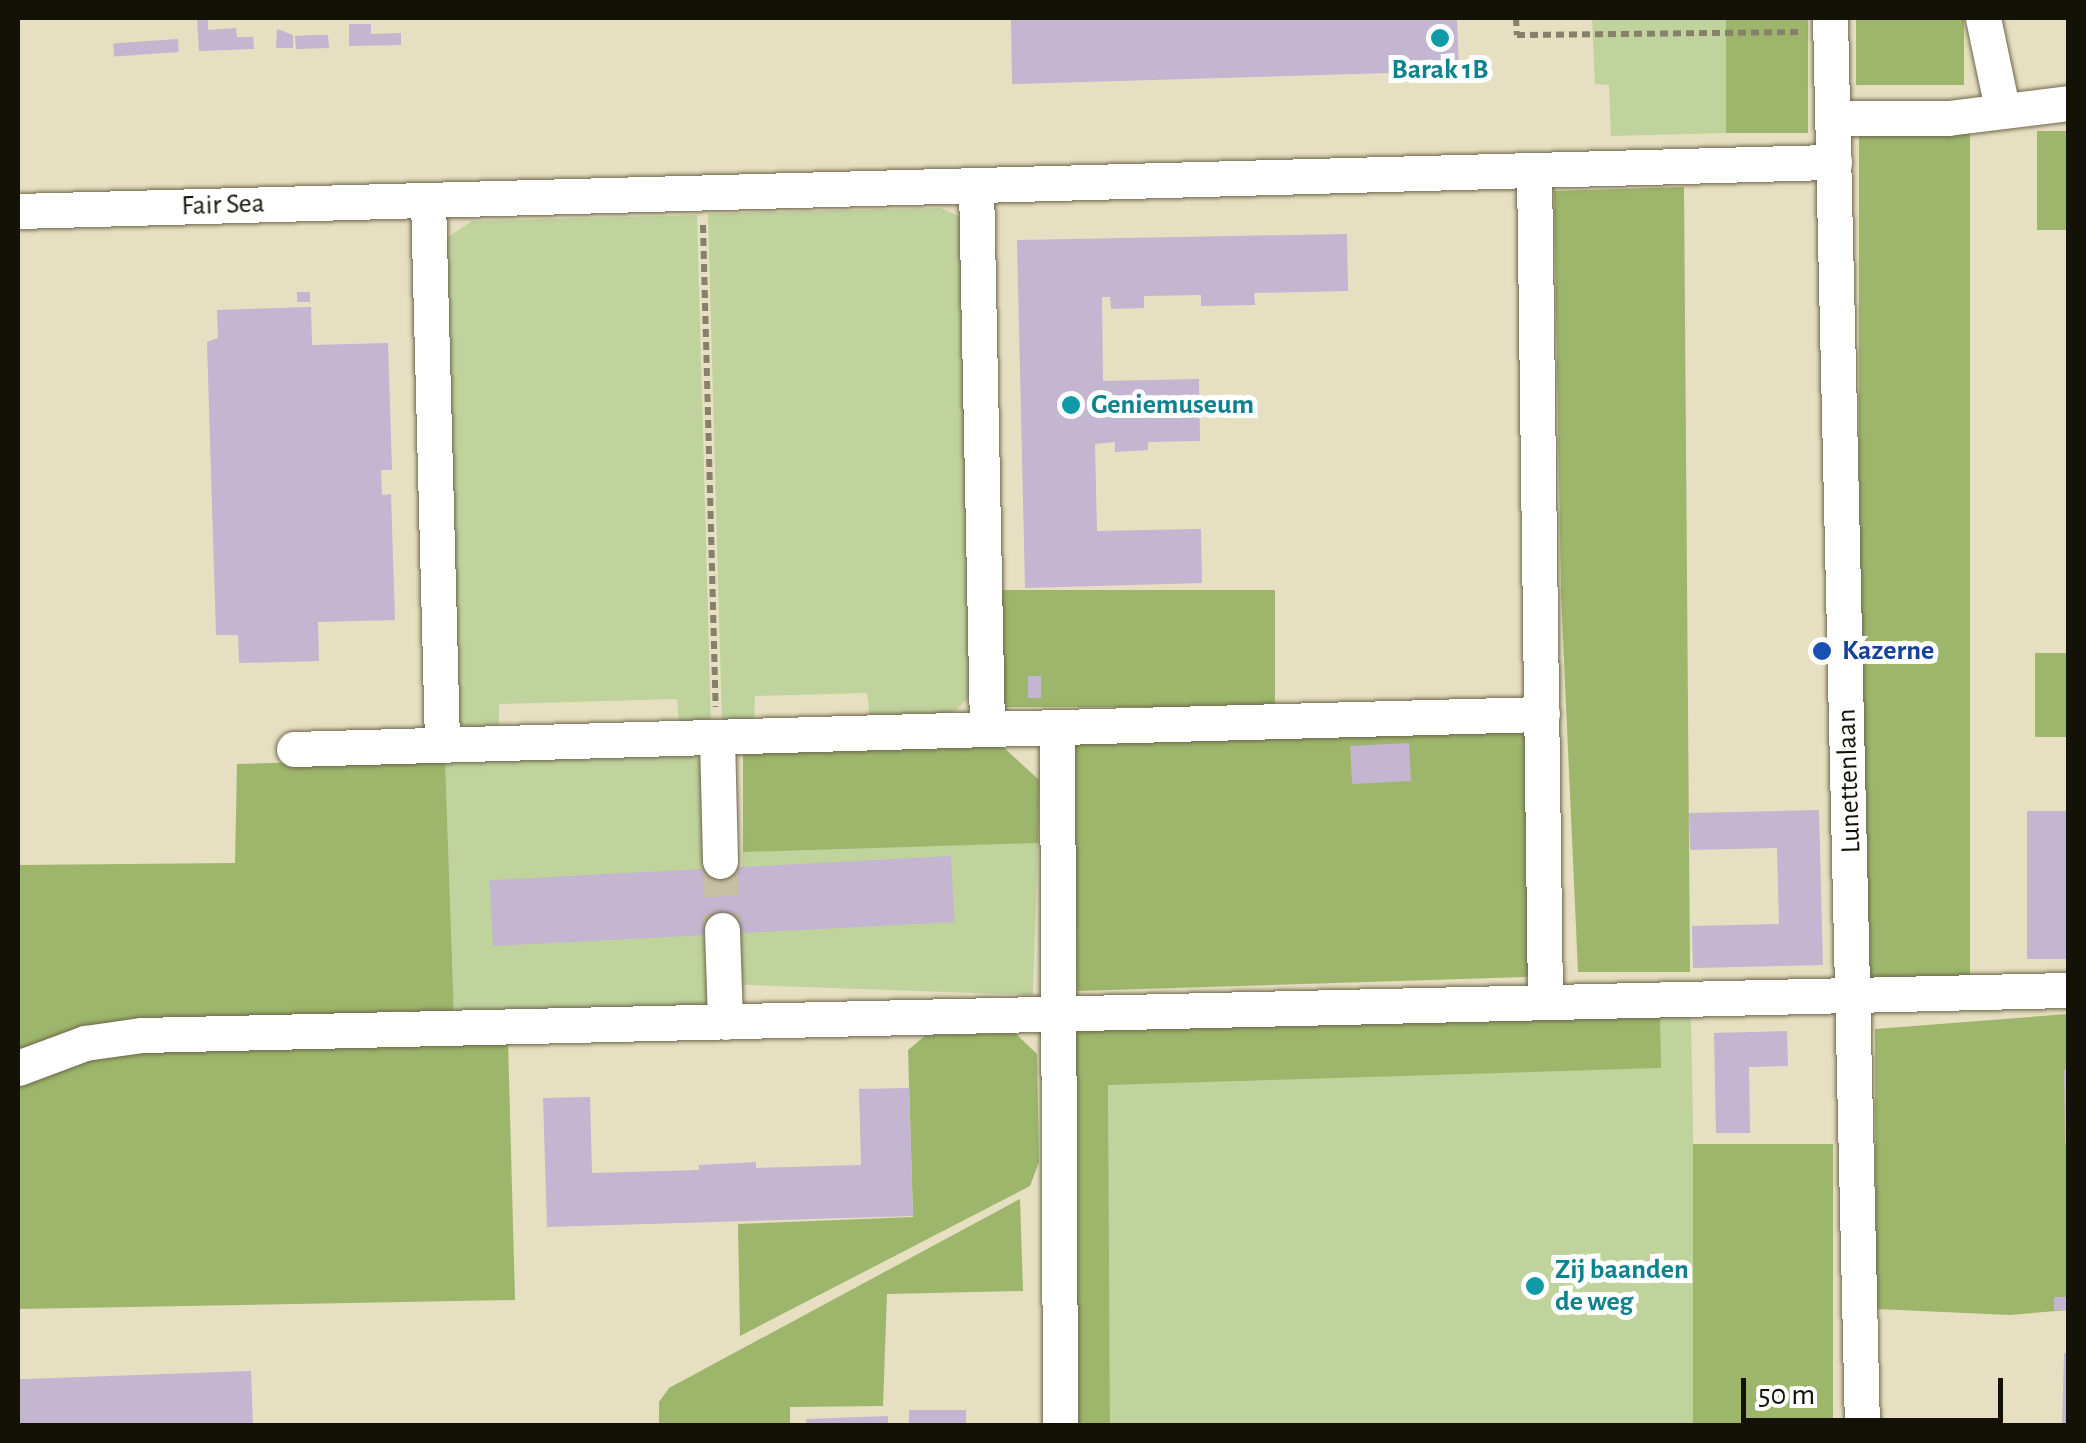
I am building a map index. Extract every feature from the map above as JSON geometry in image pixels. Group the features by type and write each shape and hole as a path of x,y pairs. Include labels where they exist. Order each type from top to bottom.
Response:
{"street":[{"path":"1984,18 2002,108"},
{"name":"Lunettenlaan","path":"1830,24 1862,1426"},
{"path":"1832,118 1948,118 2002,108 2068,103"},
{"name":"Fair Sea","path":"18,211 1834,162"},
{"path":"1534,170 1546,1002"},
{"path":"976,185 987,729"},
{"path":"428,200 442,743"},
{"path":"294,749 1542,714"},
{"path":"1057,728 1054,1014 1060,1426"},
{"path":"717,738 720,861"},
{"path":"722,930 725,1022"},
{"path":"18,1068 84,1042 142,1035 2068,990"}],"path":[{"path":"1516,18 1517,36 1830,24"},
{"path":"702,192 717,738"}],"green space":[{"path":"1592,18 1726,18 1729,133 1611,136 1609,85 1595,84"},
{"path":"1726,18 1808,18 1808,133 1726,133"},
{"path":"1856,18 1964,18 1964,85 1856,85"},
{"path":"2037,131 2068,131 2068,230 2037,230"},
{"path":"1859,133 1970,133 1970,983 1859,983"},
{"path":"1684,187 1690,972 1578,972 1561,593 1554,191"},
{"path":"941,208 961,217 977,689 950,716 870,718 867,693 755,696 754,722 722,724 708,214"},
{"path":"697,215 711,724 679,725 677,699 499,704 499,731 466,727 459,722 445,239 472,221"},
{"path":"1000,590 1275,590 1275,707 1000,707"},
{"path":"2035,653 2068,653 2068,737 2035,737"},
{"path":"1528,726 1533,963 1527,977 1077,991 1073,740"},
{"path":"1001,745 1039,780 1038,843 743,852 743,753"},
{"path":"685,753 700,760 715,1010 454,1015 445,758"},
{"path":"445,758 454,1015 403,1011 181,1024 18,1053 18,865 235,863 237,764"},
{"path":"743,833 1038,843 1033,995 738,985"},
{"path":"1691,1013 1698,1425 1110,1425 1107,1084 1660,1068 1660,1014"},
{"path":"1660,1014 1661,1068 1108,1085 1110,1425 1067,1425 1063,1031"},
{"path":"2068,1014 2068,1310 2010,1315 1876,1309 1875,1029"},
{"path":"1015,1033 1037,1054 1039,1162 1030,1186 740,1336 738,1224 913,1217 908,1050 926,1035"},
{"path":"508,1040 515,1300 18,1309 18,1085 40,1069 94,1052"},
{"path":"1693,1144 1833,1144 1833,1425 1693,1425"},
{"path":"1020,1199 1023,1291 887,1294 883,1406 790,1407 790,1425 659,1425 659,1402 669,1388"}],"building":[{"path":"1011,18 1457,18 1459,71 1012,84"},
{"path":"197,19 208,19 208,30 236,28 237,37 253,37 254,49 199,51"},
{"path":"349,24 371,24 371,34 401,33 401,45 349,46"},
{"path":"277,29 293,35 293,48 276,48"},
{"path":"328,35 329,48 296,49 295,36"},
{"path":"178,39 179,52 114,57 113,44"},
{"path":"1347,234 1348,291 1254,293 1255,305 1201,306 1201,295 1144,296 1144,308 1111,309 1110,297 1102,297 1103,381 1199,379 1200,441 1148,442 1148,450 1115,452 1115,442 1095,444 1097,531 1201,529 1202,583 1025,588 1017,240"},
{"path":"297,292 310,292 310,302 297,302"},
{"path":"311,307 312,345 388,343 392,470 381,470 382,495 391,494 395,620 318,622 319,661 239,663 238,635 216,635 207,342 218,338 217,310"},
{"path":"1028,676 1041,676 1041,698 1028,698"},
{"path":"1409,743 1411,781 1352,784 1350,746"},
{"path":"1819,810 1823,965 1693,968 1692,926 1779,924 1777,848 1690,850 1689,813"},
{"path":"2027,811 2068,811 2068,959 2027,959"},
{"path":"951,856 954,922 493,946 490,880"},
{"path":"1787,1031 1788,1066 1749,1067 1750,1133 1716,1133 1714,1033"},
{"path":"2064,1070 2068,1070 2068,1144 2065,1144"},
{"path":"909,1088 913,1216 547,1227 543,1098 590,1097 592,1173 699,1170 699,1165 756,1162 756,1168 861,1165 859,1089"},
{"path":"2054,1297 2068,1297 2068,1310 2054,1310"},
{"path":"2064,1353 2068,1353 2068,1426 2062,1426"},
{"path":"251,1371 253,1426 20,1426 18,1379"},
{"path":"909,1410 966,1410 966,1426 909,1426"},
{"path":"888,1416 888,1426 807,1426 806,1419"}],"tunnel":[{"path":"720,861 722,930"}],"place":[{"name":"Barak 1B","path":"1440,38"},
{"name":"Geniemuseum","path":"1071,405"},
{"name":"Kazerne","path":"1822,651"},
{"name":"Zij baanden de weg","path":"1535,1286"}]}
